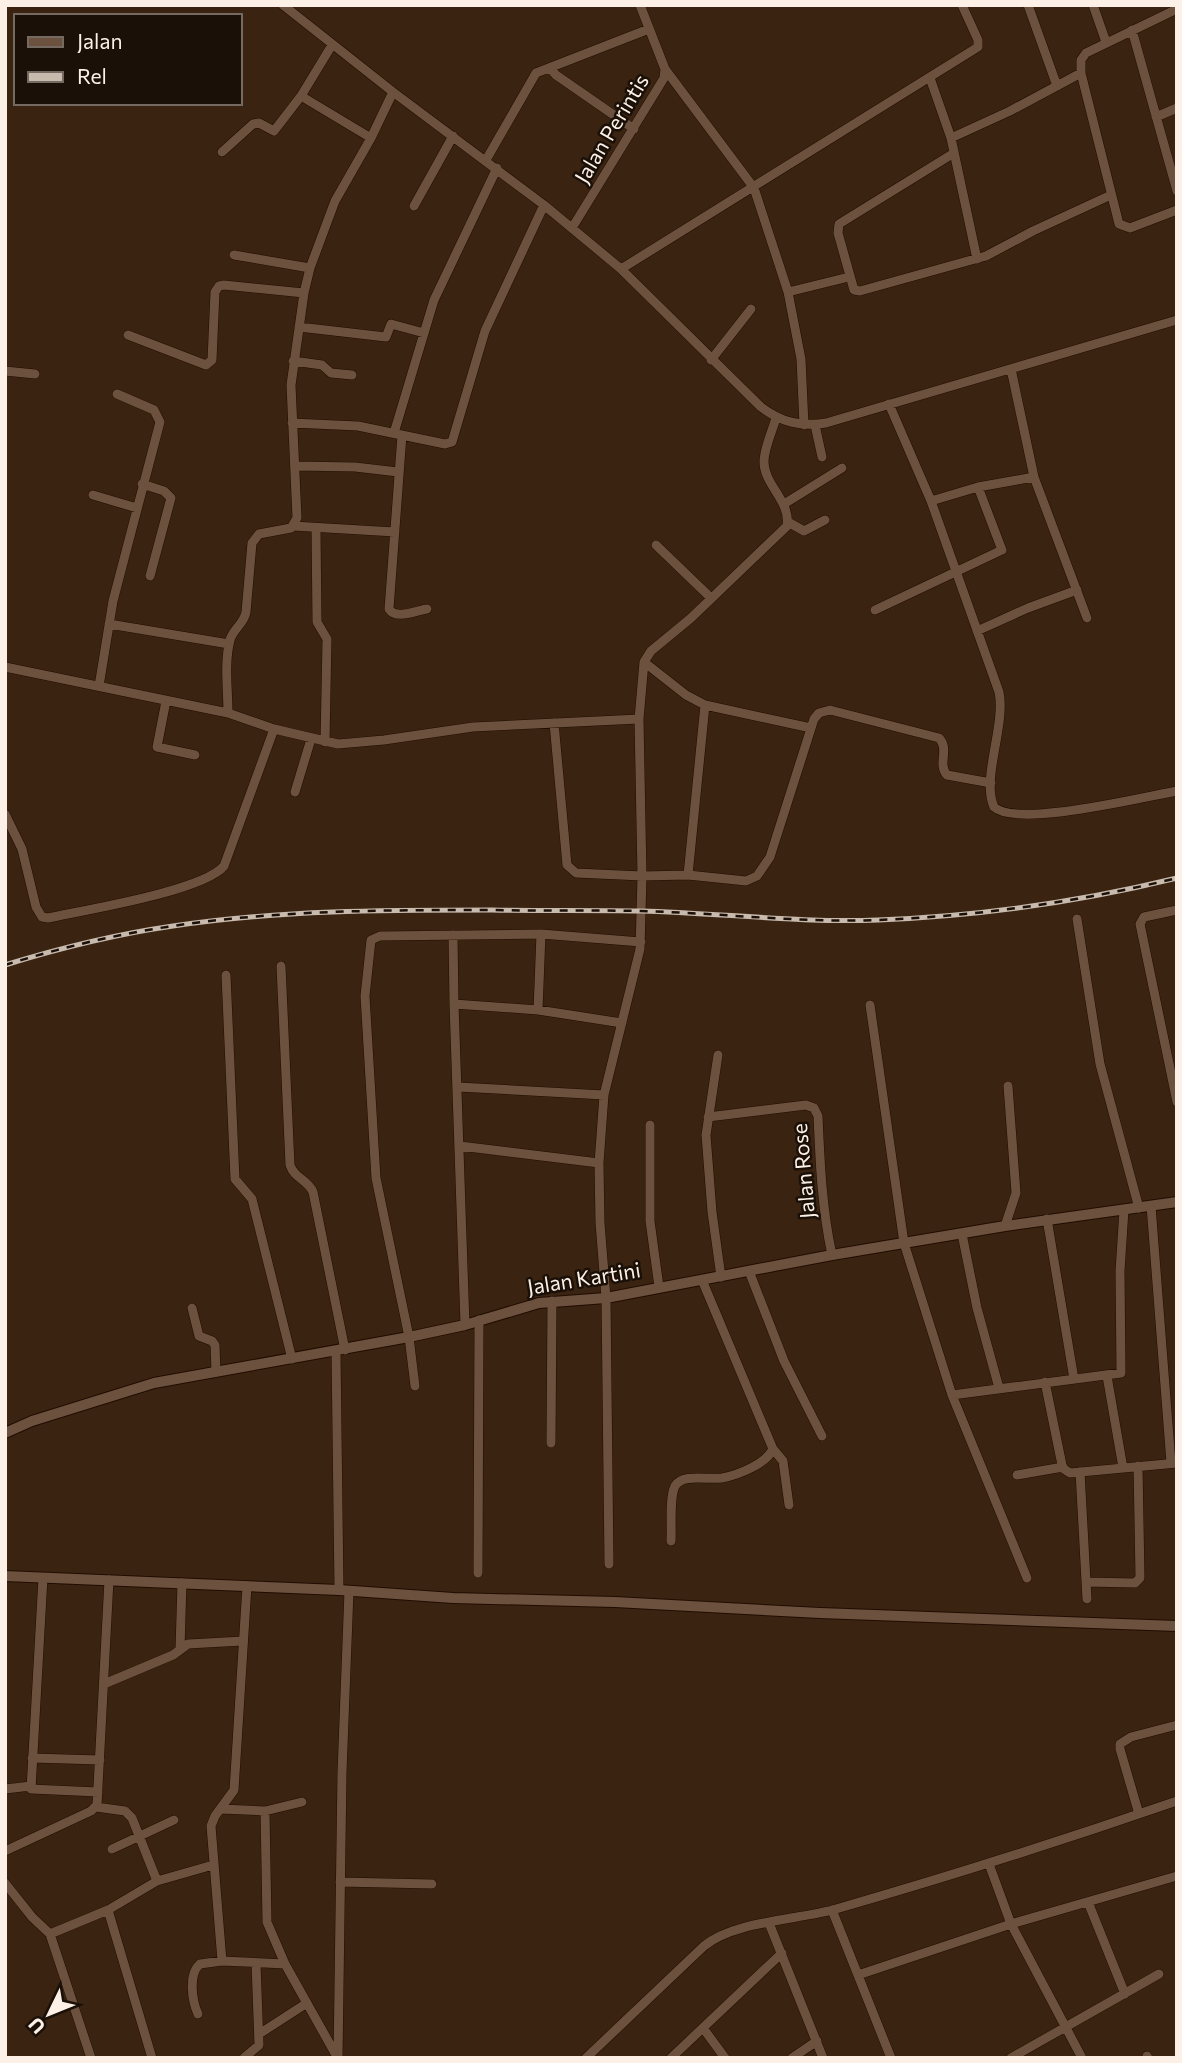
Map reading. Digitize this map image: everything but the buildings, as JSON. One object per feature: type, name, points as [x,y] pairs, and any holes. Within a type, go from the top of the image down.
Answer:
[{"type":"street","points":[[283,5],[393,92],[544,205],[621,269],[711,360],[776,418],[815,425],[1177,320]]},
{"type":"street","name":"Jalan Perintis","points":[[572,228],[662,82],[665,69],[640,5]]},
{"type":"street","points":[[621,269],[978,47],[978,40],[962,5]]},
{"type":"street","points":[[1028,5],[1058,86]]},
{"type":"street","points":[[1093,5],[1106,42]]},
{"type":"street","points":[[1177,9],[1106,42],[1086,53],[1081,60],[1081,73],[1117,221],[1126,228],[1177,209]]},
{"type":"street","points":[[486,160],[535,75],[541,70],[649,29]]},
{"type":"street","points":[[1132,30],[1177,191]]},
{"type":"street","points":[[222,152],[253,124],[259,123],[274,131],[301,96],[332,45]]},
{"type":"street","points":[[550,68],[556,75],[634,129]]},
{"type":"street","points":[[665,69],[754,188],[788,292],[801,359],[804,425]]},
{"type":"street","points":[[951,138],[1010,111],[1081,73]]},
{"type":"street","points":[[930,78],[951,138],[977,259]]},
{"type":"street","points":[[293,526],[297,518],[291,386],[304,293],[310,268],[335,201],[371,138],[393,92]]},
{"type":"street","points":[[301,96],[371,138]]},
{"type":"street","points":[[1156,117],[1177,108]]},
{"type":"street","points":[[414,206],[453,136]]},
{"type":"street","points":[[954,153],[840,222],[838,230],[853,289],[860,291],[977,259],[1111,195]]},
{"type":"street","points":[[427,609],[396,615],[390,611],[398,434],[424,333],[439,290],[497,169]]},
{"type":"street","points":[[292,424],[349,425],[445,444],[452,442],[485,331],[544,205]]},
{"type":"street","points":[[234,255],[310,268]]},
{"type":"street","points":[[788,292],[849,277]]},
{"type":"street","points":[[128,335],[206,365],[212,360],[215,292],[219,286],[304,293]]},
{"type":"street","points":[[711,360],[751,309]]},
{"type":"street","points":[[299,327],[386,337],[391,324],[424,333]]},
{"type":"street","points":[[293,361],[319,365],[331,373],[352,375]]},
{"type":"street","points":[[1011,369],[1034,477],[1087,618]]},
{"type":"street","points":[[5,371],[35,374]]},
{"type":"street","points":[[99,686],[109,624],[160,418],[154,410],[117,394]]},
{"type":"street","points":[[889,404],[931,501],[1000,699],[992,804],[1004,814],[1058,813],[1177,791]]},
{"type":"street","points":[[609,1564],[606,1298],[599,1164],[604,1096],[639,959],[642,876],[639,719],[644,662],[651,652],[783,532],[788,522],[784,504],[764,466],[765,452],[776,418]]},
{"type":"street","points":[[815,425],[822,457]]},
{"type":"street","points":[[296,466],[355,467],[398,472]]},
{"type":"street","points":[[784,504],[842,468]]},
{"type":"street","points":[[931,501],[978,487],[1034,477]]},
{"type":"street","points":[[142,484],[164,491],[171,498],[150,576]]},
{"type":"street","points":[[875,610],[1002,550],[978,487]]},
{"type":"street","points":[[93,495],[137,508]]},
{"type":"street","points":[[788,522],[804,531],[825,520]]},
{"type":"street","points":[[228,713],[229,644],[246,612],[253,539],[264,531],[293,526],[395,532]]},
{"type":"street","points":[[316,528],[317,622],[327,639],[325,742]]},
{"type":"street","points":[[656,545],[711,598]]},
{"type":"street","points":[[977,631],[1077,590]]},
{"type":"street","points":[[109,624],[229,644]]},
{"type":"street","points":[[644,662],[685,695],[705,705],[811,728]]},
{"type":"street","points":[[5,667],[228,713],[274,729],[325,742],[384,740],[473,727],[639,719]]},
{"type":"street","points":[[166,701],[157,747],[195,755]]},
{"type":"street","points":[[688,875],[705,705]]},
{"type":"street","points":[[554,723],[568,865],[576,873],[688,875],[746,881],[757,876],[770,857],[816,715],[830,710],[939,738],[944,746],[942,767],[945,774],[992,783]]},
{"type":"street","points":[[5,814],[22,849],[36,907],[42,917],[48,918],[156,895],[208,878],[224,866],[274,729]]},
{"type":"street","points":[[295,792],[311,739]]},
{"type":"street","points":[[1177,910],[1144,917],[1140,924],[1177,1102]]},
{"type":"street","points":[[1077,919],[1100,1064],[1139,1208]]},
{"type":"street","points":[[415,1386],[409,1337],[376,1178],[365,996],[369,943],[380,936],[541,934],[640,942]]},
{"type":"street","points":[[538,1010],[541,934]]},
{"type":"street","points":[[453,935],[465,1325]]},
{"type":"street","points":[[281,966],[290,1165],[293,1172],[307,1183],[313,1192],[340,1350],[344,1590],[338,2058]]},
{"type":"street","points":[[226,975],[236,1179],[252,1199],[292,1359]]},
{"type":"street","points":[[454,1004],[538,1010],[622,1023]]},
{"type":"street","points":[[870,1005],[904,1243],[952,1395],[1027,1578]]},
{"type":"street","points":[[719,1055],[706,1135],[712,1212],[721,1277]]},
{"type":"street","points":[[1005,1226],[1016,1193],[1009,1086]]},
{"type":"street","points":[[458,1087],[604,1096]]},
{"type":"street","name":"Jalan Rose","points":[[708,1117],[806,1105],[814,1108],[818,1116],[821,1185],[832,1255]]},
{"type":"street","points":[[650,1125],[650,1221],[659,1287]]},
{"type":"street","points":[[460,1146],[599,1164]]},
{"type":"street","name":"Jalan Kartini","points":[[5,1433],[32,1421],[154,1383],[409,1337],[552,1301],[606,1298],[832,1255],[1047,1219],[1177,1202]]},
{"type":"street","points":[[1045,1382],[1063,1467],[1070,1473],[1174,1463],[1152,1206]]},
{"type":"street","points":[[952,1395],[1118,1375],[1122,1370],[1119,1271],[1124,1210]]},
{"type":"street","points":[[1047,1219],[1074,1379]]},
{"type":"street","points":[[962,1234],[977,1308],[999,1388]]},
{"type":"street","points":[[749,1271],[784,1361],[822,1436]]},
{"type":"street","points":[[702,1280],[773,1449],[783,1461],[789,1505]]},
{"type":"street","points":[[551,1443],[552,1301]]},
{"type":"street","points":[[192,1308],[199,1336],[215,1345],[216,1372]]},
{"type":"street","points":[[478,1573],[480,1320]]},
{"type":"street","points":[[1107,1376],[1123,1468]]},
{"type":"street","points":[[671,1541],[675,1485],[680,1481],[723,1478],[765,1460],[773,1449]]},
{"type":"street","points":[[1086,1582],[1135,1583],[1140,1578],[1138,1466]]},
{"type":"street","points":[[1017,1475],[1063,1467]]},
{"type":"street","points":[[1080,1472],[1087,1599]]},
{"type":"street","points":[[5,1576],[344,1590],[453,1598],[602,1601],[825,1613],[1177,1626]]},
{"type":"street","points":[[31,1787],[43,1578]]},
{"type":"street","points":[[96,1807],[109,1580]]},
{"type":"street","points":[[180,1649],[181,1583]]},
{"type":"street","points":[[222,1961],[211,1826],[234,1790],[247,1586]]},
{"type":"street","points":[[104,1684],[173,1655],[193,1643],[243,1641]]},
{"type":"street","points":[[1139,1814],[1120,1744],[1131,1737],[1177,1725]]},
{"type":"street","points":[[32,1758],[100,1760]]},
{"type":"street","points":[[5,1789],[31,1787],[98,1792]]},
{"type":"street","points":[[586,2058],[713,1938],[832,1910],[989,1864],[1177,1801]]},
{"type":"street","points":[[221,1808],[265,1811],[302,1802]]},
{"type":"street","points":[[5,1851],[96,1807],[125,1811],[132,1818],[157,1881]]},
{"type":"street","points":[[265,1811],[267,1922],[285,1964],[338,2058]]},
{"type":"street","points":[[112,1849],[174,1820]]},
{"type":"street","points":[[989,1864],[1011,1924],[1082,2058]]},
{"type":"street","points":[[50,1934],[108,1910],[157,1881],[213,1865]]},
{"type":"street","points":[[858,1975],[1011,1924],[1177,1876]]},
{"type":"street","points":[[340,1882],[432,1884]]},
{"type":"street","points":[[5,1884],[26,1911],[50,1934],[91,2058]]},
{"type":"street","points":[[1088,1902],[1125,1994]]},
{"type":"street","points":[[108,1910],[152,2058]]},
{"type":"street","points":[[832,1910],[891,2058]]},
{"type":"street","points":[[769,1923],[823,2058]]},
{"type":"street","points":[[671,2058],[782,1953]]},
{"type":"street","points":[[198,2014],[193,2004],[195,1969],[205,1962],[285,1964]]},
{"type":"street","points":[[244,2058],[258,2047],[256,1963]]},
{"type":"street","points":[[1011,2058],[1159,1974]]},
{"type":"street","points":[[258,2034],[307,2003]]},
{"type":"street","points":[[703,2028],[725,2058]]},
{"type":"street","points":[[792,2058],[817,2041]]},
{"type":"railway","points":[[5,965],[131,933],[213,921],[292,914],[452,910],[604,911],[878,920],[1028,906],[1177,878]]}]
